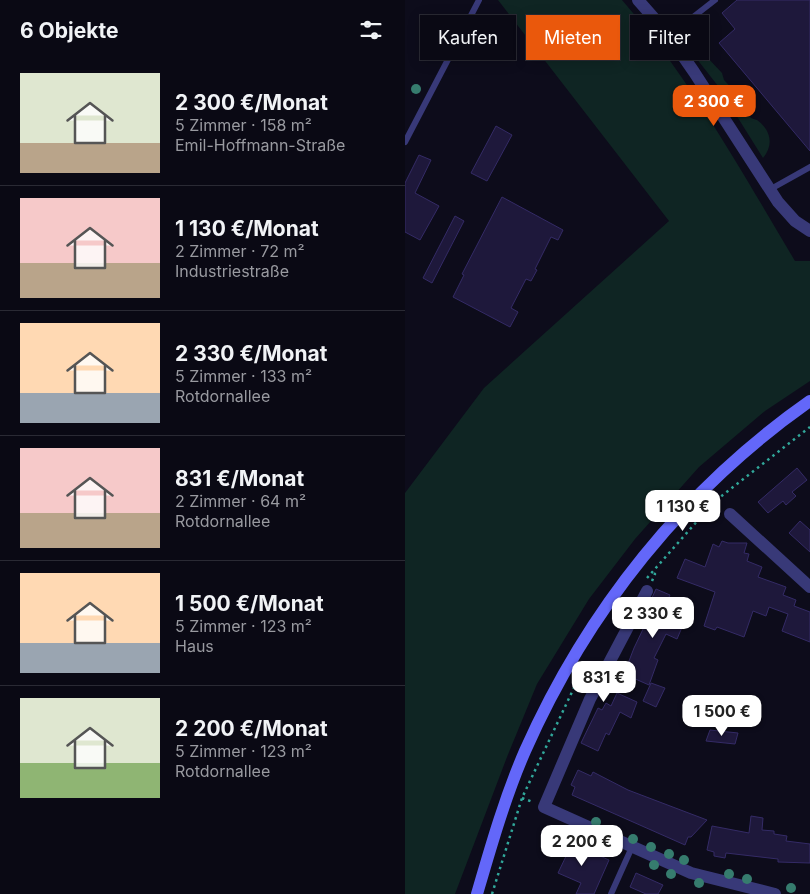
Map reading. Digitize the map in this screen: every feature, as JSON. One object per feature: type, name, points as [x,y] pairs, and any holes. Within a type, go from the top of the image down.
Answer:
[{"type":"main road","points":[[477,894],[492,840],[525,752],[565,671],[586,636],[651,546],[705,488],[782,421],[810,401]]},
{"type":"street","points":[[643,1],[654,15]]},
{"type":"street","points":[[685,60],[723,115],[769,190],[795,221],[810,231]]},
{"type":"street","points":[[730,514],[810,586]]},
{"type":"street","points":[[647,590],[590,699],[544,806],[699,876],[775,894]]},
{"type":"lane","points":[[405,142],[479,0]]},
{"type":"lane","points":[[696,15],[715,0]]},
{"type":"lane","points":[[769,190],[810,167]]},
{"type":"lane","points":[[611,894],[632,847]]},
{"type":"green space","points":[[498,0],[622,0],[634,15],[630,15],[630,60],[669,60],[714,126],[795,261],[810,261],[810,381],[765,411],[699,467],[635,539],[589,599],[537,684],[455,894],[405,894],[405,493],[484,388],[669,221],[544,60],[620,60],[620,15],[526,15],[526,36],[516,23],[516,15],[510,15]]},
{"type":"green space","points":[[709,59],[722,73],[724,80],[740,97],[737,101],[746,114],[757,120],[765,128],[770,143],[763,158],[718,86],[698,60]]},
{"type":"building","points":[[737,0],[810,0],[810,151],[719,43],[735,29],[722,13]]},
{"type":"building","points":[[496,126],[512,135],[487,181],[471,173]]},
{"type":"building","points":[[419,155],[431,160],[415,193],[439,206],[420,240],[405,232],[405,183]]},
{"type":"building","points":[[502,197],[563,230],[558,240],[551,237],[531,281],[526,279],[511,308],[518,312],[510,327],[453,297],[464,275],[462,274]]},
{"type":"building","points":[[455,216],[464,221],[432,283],[423,278]]},
{"type":"building","points":[[797,468],[807,480],[792,492],[796,496],[786,505],[783,501],[768,513],[758,502]]},
{"type":"building","points":[[800,521],[810,530],[810,552],[789,533]]},
{"type":"building","points":[[722,541],[728,543],[747,543],[744,553],[749,554],[747,561],[762,567],[758,577],[786,587],[783,595],[796,600],[794,606],[810,612],[810,642],[782,631],[788,614],[769,607],[766,616],[753,611],[744,637],[717,627],[715,630],[704,626],[715,592],[677,578],[685,559],[705,567],[713,544],[719,547]]},
{"type":"building","points":[[656,589],[670,595],[664,608],[686,618],[677,639],[666,634],[654,658],[658,660],[649,685],[624,674],[656,602],[651,600]]},
{"type":"building","points":[[651,683],[665,688],[656,707],[643,701]]},
{"type":"building","points":[[617,693],[637,702],[631,718],[620,712],[609,735],[606,733],[598,751],[581,743],[598,708],[602,710],[606,703],[611,706]]},
{"type":"building","points":[[710,730],[738,733],[735,744],[706,741]]},
{"type":"building","points":[[578,770],[591,776],[593,772],[628,790],[707,820],[691,837],[688,837],[685,845],[572,795],[575,787],[571,785]]},
{"type":"building","points":[[751,816],[763,818],[762,830],[774,831],[774,834],[787,836],[786,841],[810,844],[810,863],[778,862],[778,859],[726,853],[725,858],[714,856],[714,852],[707,850],[712,826],[749,833]]},
{"type":"building","points":[[564,835],[575,840],[573,844],[609,860],[594,894],[576,894],[581,883],[558,873],[569,850],[559,845]]},
{"type":"building","points":[[636,873],[663,885],[658,894],[646,894],[630,887]]}]
